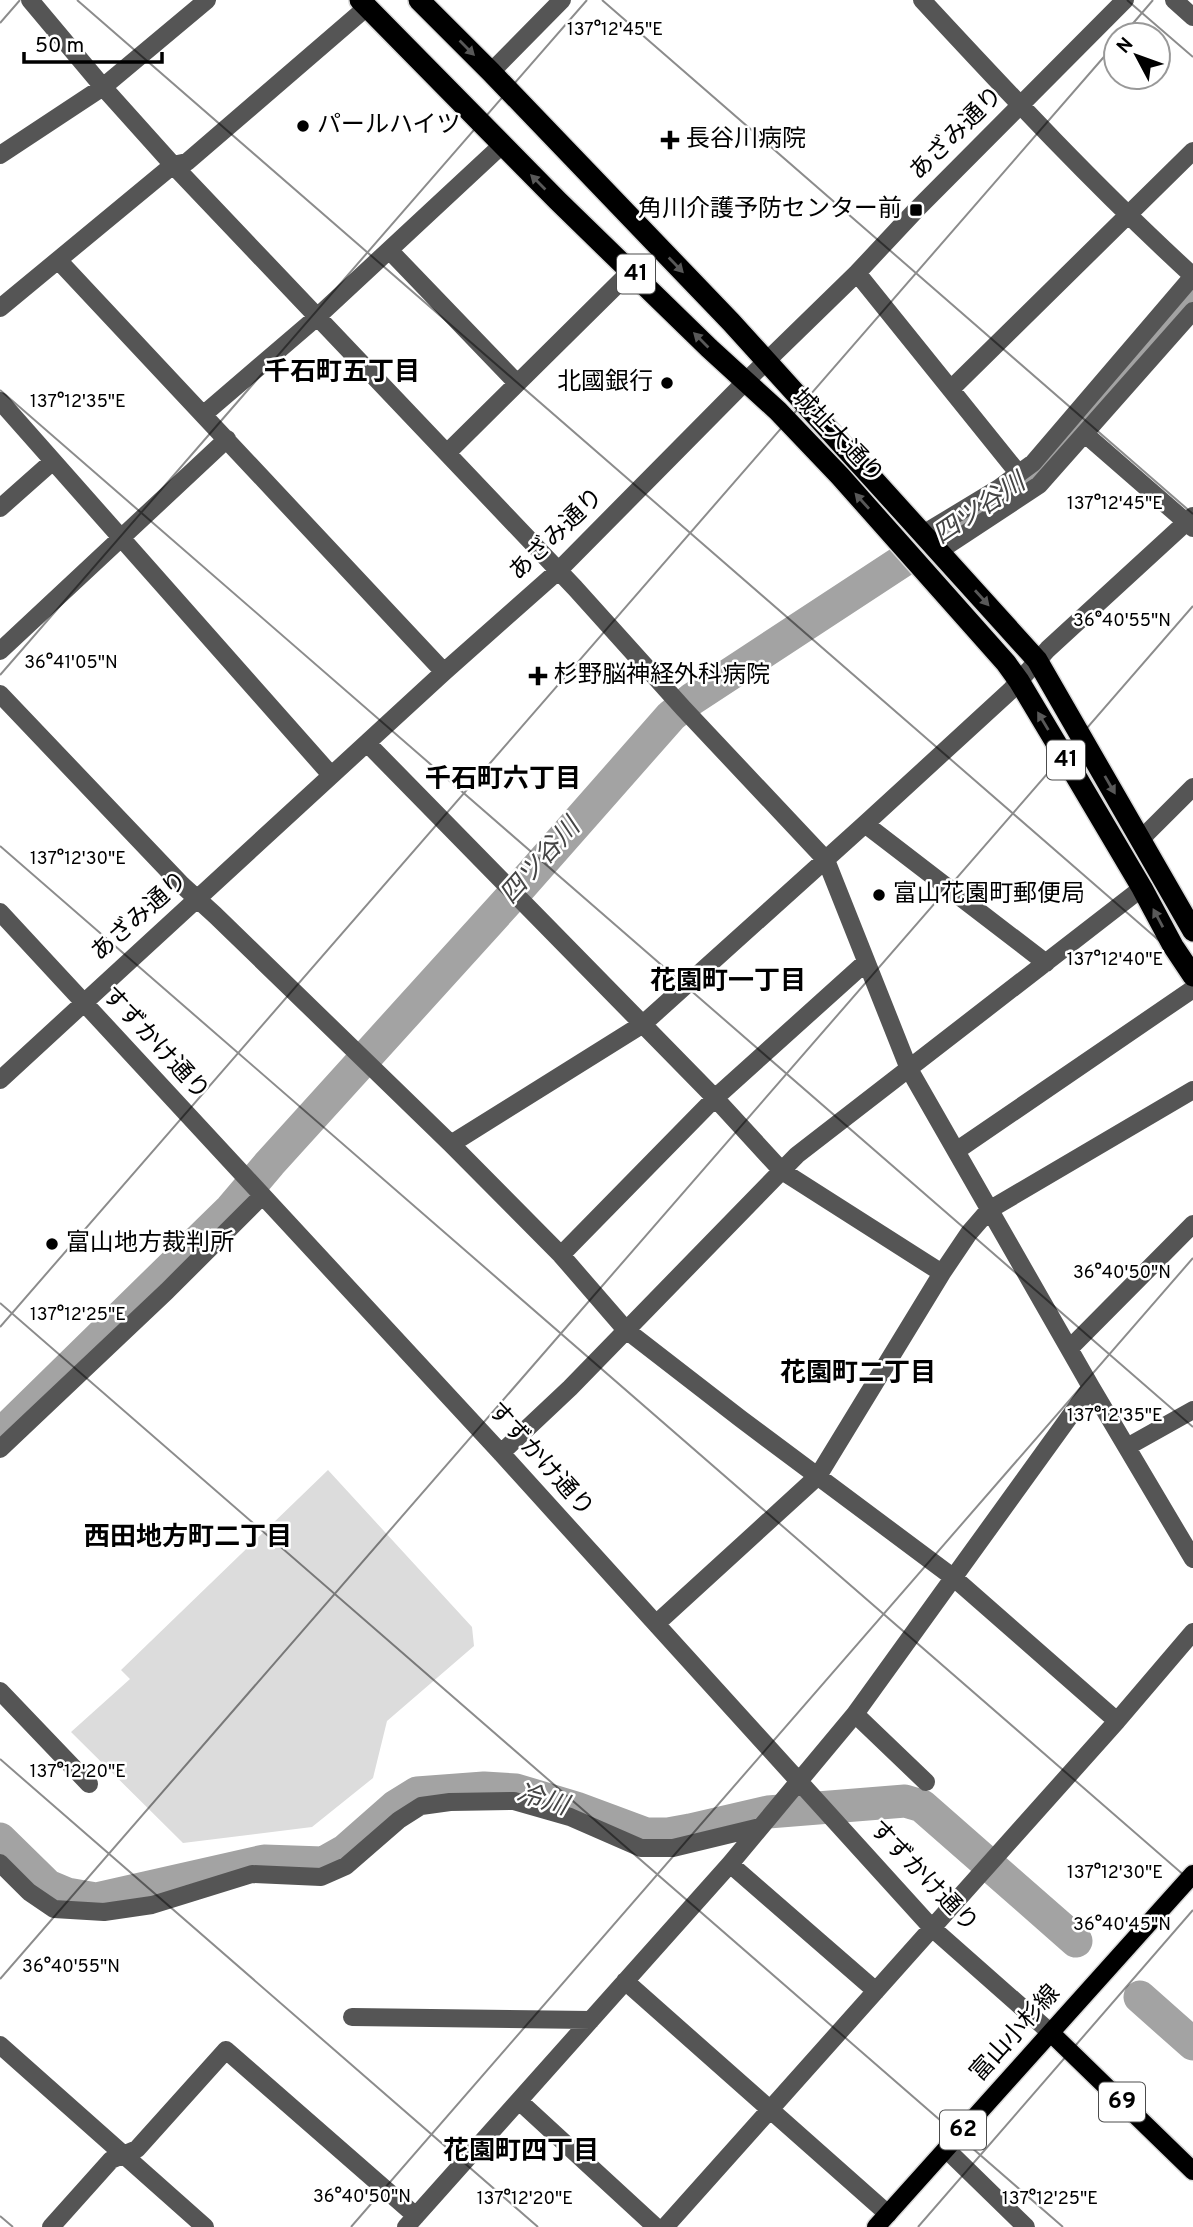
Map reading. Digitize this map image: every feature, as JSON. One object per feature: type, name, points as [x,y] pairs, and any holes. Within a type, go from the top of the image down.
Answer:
[{"type":"highway","name":"城址大通り","points":[[419,0],[732,322],[1037,660],[1193,931]]},
{"type":"highway","name":"城址大通り","points":[[363,4],[502,145],[778,411],[911,556],[1019,681],[1193,976]]},
{"type":"main road","name":"富山小杉線","points":[[882,2220],[1193,1874]]},
{"type":"main road","name":"69","points":[[1051,2032],[1193,2170]]},
{"type":"street","points":[[30,0],[173,165],[558,571],[826,860],[909,1069],[1193,1559]]},
{"type":"street","points":[[0,155],[103,87],[208,0]]},
{"type":"street","points":[[491,72],[562,0]]},
{"type":"street","points":[[922,0],[1127,216],[1193,276],[1033,463],[931,543]]},
{"type":"street","points":[[1174,0],[1193,17]]},
{"type":"street","points":[[0,308],[173,165],[187,162],[363,4]]},
{"type":"street","name":"あざみ通り","points":[[0,1080],[196,898],[558,571],[857,273],[1020,106],[1114,4]]},
{"type":"street","points":[[204,414],[316,318],[502,145]]},
{"type":"street","points":[[951,389],[1193,151]]},
{"type":"street","points":[[390,251],[516,382]]},
{"type":"street","points":[[58,260],[444,672]]},
{"type":"street","points":[[447,453],[632,270]]},
{"type":"street","points":[[857,273],[1019,474]]},
{"type":"street","points":[[931,543],[1039,485],[1193,311]]},
{"type":"street","points":[[0,401],[331,775]]},
{"type":"street","points":[[451,1144],[643,1024],[865,824],[1019,681],[1037,660],[1191,523],[1085,434]]},
{"type":"street","points":[[0,651],[227,439]]},
{"type":"street","points":[[0,508],[53,461]]},
{"type":"street","points":[[0,694],[196,898],[451,1144],[561,1255],[626,1331],[954,1577],[1117,1721]]},
{"type":"street","points":[[367,743],[715,1098],[782,1171],[942,1273]]},
{"type":"street","points":[[1141,839],[1193,788]]},
{"type":"street","points":[[865,824],[1046,963]]},
{"type":"street","points":[[501,1453],[626,1331],[797,1155],[1142,888]]},
{"type":"street","name":"すずかけ通り","points":[[0,912],[657,1623],[932,1928],[1051,2032]]},
{"type":"street","points":[[561,1255],[715,1098],[866,962]]},
{"type":"street","points":[[956,1151],[1193,989]]},
{"type":"street","points":[[657,1623],[818,1476],[942,1273],[969,1233],[989,1210],[1193,1090]]},
{"type":"street","points":[[2,1441],[167,1291],[262,1196]]},
{"type":"street","points":[[1070,1348],[1193,1224]]},
{"type":"street","points":[[51,2227],[110,2160],[137,2149],[226,2049],[411,2221],[730,1864],[855,1714],[1091,1387]]},
{"type":"street","points":[[1127,1447],[1193,1410]]},
{"type":"street","points":[[665,2227],[1117,1721],[1193,1632]]},
{"type":"street","points":[[0,1691],[89,1784]]},
{"type":"street","points":[[855,1714],[926,1782]]},
{"type":"street","points":[[0,1863],[29,1892],[54,1909],[104,1912],[152,1905],[252,1874],[321,1877],[346,1866],[399,1820],[421,1806],[450,1802],[514,1801],[570,1817],[641,1848],[673,1848],[760,1827]]},
{"type":"street","points":[[730,1864],[876,1991]]},
{"type":"street","points":[[625,1981],[770,2110],[882,2220]]},
{"type":"street","points":[[352,2017],[591,2020]]},
{"type":"street","points":[[0,2045],[205,2227]]},
{"type":"street","points":[[519,2101],[656,2227]]},
{"type":"street","points":[[946,2149],[1026,2227]]},
{"type":"shaded area","points":[[328,1470],[472,1627],[474,1646],[387,1721],[373,1778],[312,1827],[183,1843],[71,1732],[130,1679],[121,1670]]},
{"type":"waterway","name":"四ツ谷川","points":[[0,1435],[231,1209],[671,716],[692,699],[1035,474],[1193,293]]},
{"type":"waterway","name":"冷川","points":[[0,1839],[48,1886],[67,1894],[96,1899],[264,1861],[323,1863],[346,1850],[396,1806],[417,1793],[484,1788],[516,1790],[576,1808],[646,1834],[668,1834],[768,1812],[905,1801],[922,1806],[1076,1941]]},
{"type":"waterway","name":"冷川","points":[[1140,1997],[1193,2044]]},
{"type":"place","name":"パールハイツ","points":[[303,126]]},
{"type":"place","name":"長谷川病院","points":[[670,140]]},
{"type":"place","name":"角川介護予防センター前","points":[[916,210]]},
{"type":"place","name":"北國銀行","points":[[667,383]]},
{"type":"place","name":"杉野脳神経外科病院","points":[[538,676]]},
{"type":"place","name":"富山花園町郵便局","points":[[879,895]]},
{"type":"place","name":"富山地方裁判所","points":[[52,1244]]},
{"type":"district","name":"千石町五丁目","points":[[342,373]]},
{"type":"district","name":"千石町六丁目","points":[[503,780]]},
{"type":"district","name":"花園町一丁目","points":[[728,982]]},
{"type":"district","name":"花園町二丁目","points":[[858,1374]]},
{"type":"district","name":"西田地方町二丁目","points":[[188,1538]]},
{"type":"district","name":"花園町四丁目","points":[[521,2152]]}]
